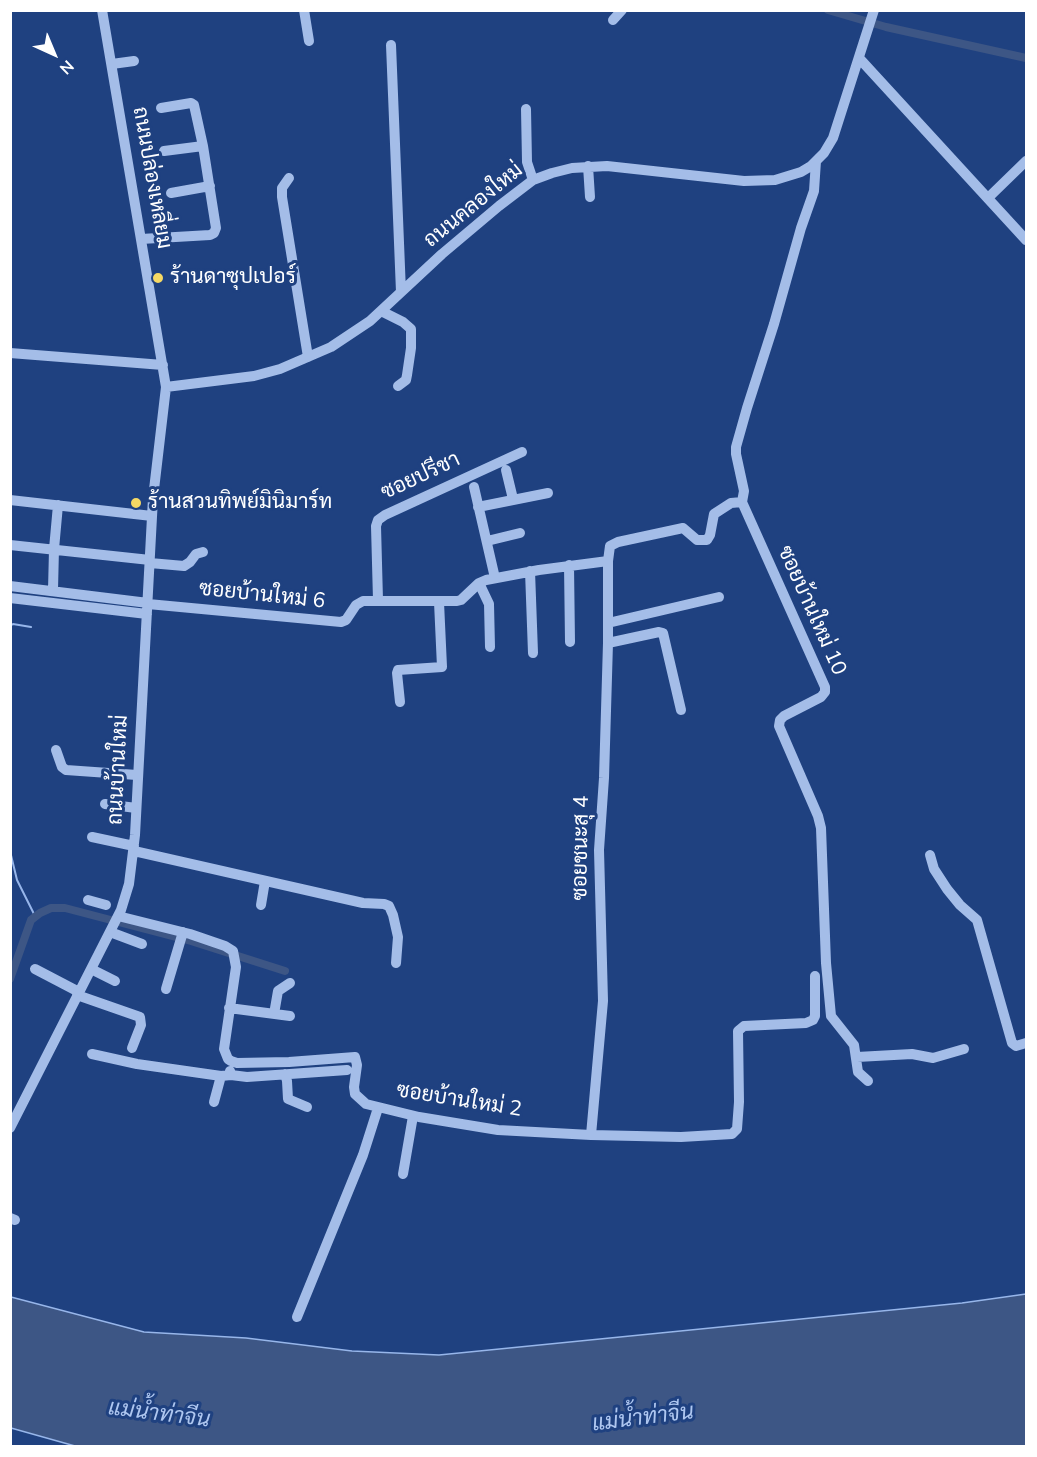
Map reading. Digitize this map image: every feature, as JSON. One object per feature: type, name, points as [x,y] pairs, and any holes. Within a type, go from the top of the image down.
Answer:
[{"type":"street","name":"ถนนปล่องเหลี่ยม","points":[[102,10],[166,387]]},
{"type":"street","points":[[304,10],[309,40]]},
{"type":"street","points":[[613,20],[622,10]]},
{"type":"street","name":"ถนนคลองใหม่","points":[[166,387],[254,376],[280,369],[353,334],[499,206],[533,180],[572,168],[588,166],[753,181],[790,177],[811,166],[833,138],[872,18]]},
{"type":"street","points":[[391,45],[401,292]]},
{"type":"street","points":[[859,58],[1026,240]]},
{"type":"street","points":[[112,64],[134,61]]},
{"type":"street","points":[[141,239],[214,233],[216,228],[194,105],[191,103],[161,108]]},
{"type":"street","points":[[526,109],[527,162],[533,180]]},
{"type":"street","points":[[164,151],[203,146]]},
{"type":"street","name":"ซอยบ้านใหม่ 10","points":[[816,161],[814,191],[736,447],[744,491],[742,502],[825,687],[825,692],[821,697],[784,716],[779,726],[821,828],[826,963],[831,1016],[836,1025],[851,1040],[857,1057],[858,1072],[868,1081]]},
{"type":"street","points":[[988,198],[1026,161]]},
{"type":"street","points":[[588,166],[590,197]]},
{"type":"street","points":[[289,178],[282,188],[282,196],[308,357]]},
{"type":"street","points":[[171,193],[210,186]]},
{"type":"street","points":[[381,311],[403,322],[411,329],[411,348],[406,380],[398,386]]},
{"type":"street","points":[[10,353],[163,364]]},
{"type":"street","name":"ถนนบ้านใหม่","points":[[10,1128],[110,932],[114,909],[129,884],[134,848],[152,516],[166,387]]},
{"type":"street","name":"ซอยปรีชา","points":[[378,600],[376,526],[378,520],[522,452]]},
{"type":"street","points":[[506,470],[513,499]]},
{"type":"street","points":[[474,487],[495,578]]},
{"type":"street","points":[[478,507],[548,493]]},
{"type":"street","points":[[10,500],[152,516]]},
{"type":"street","points":[[608,561],[612,544],[667,531],[686,529],[697,540],[707,540],[714,514],[731,503],[742,502]]},
{"type":"street","points":[[53,590],[58,505]]},
{"type":"street","points":[[487,541],[520,532]]},
{"type":"street","points":[[10,546],[54,549],[183,566],[190,562],[196,554],[203,552]]},
{"type":"street","name":"ซอยบ้านใหม่ 6","points":[[148,607],[336,623],[346,620],[360,602],[461,600],[479,583],[495,578],[608,561]]},
{"type":"street","name":"ซอยชนะสุ 4","points":[[591,1136],[603,1001],[598,850],[604,778],[608,561]]},
{"type":"street","points":[[569,566],[570,642]]},
{"type":"street","points":[[530,571],[533,654]]},
{"type":"street","points":[[479,583],[489,604],[490,647]]},
{"type":"street","points":[[10,586],[53,590],[148,607]]},
{"type":"street","points":[[608,623],[719,597]]},
{"type":"street","points":[[10,598],[148,607]]},
{"type":"street","points":[[400,702],[398,670],[442,667],[439,602]]},
{"type":"street","points":[[608,643],[663,633],[681,710]]},
{"type":"street","points":[[56,750],[62,767],[66,770],[137,775]]},
{"type":"street","points":[[105,804],[136,808]]},
{"type":"street","points":[[92,837],[265,881],[363,903],[389,906],[398,937],[396,963]]},
{"type":"street","points":[[930,855],[934,868],[947,889],[977,920],[1011,1038],[1016,1046],[1026,1043]]},
{"type":"street","points":[[261,905],[265,881]]},
{"type":"street","points":[[88,900],[225,946],[233,951],[236,967],[224,1048],[228,1059],[226,1076],[214,1102]]},
{"type":"street","points":[[110,932],[142,944]]},
{"type":"street","points":[[166,989],[183,932]]},
{"type":"street","points":[[35,969],[78,994],[140,1017],[141,1024],[132,1048]]},
{"type":"street","points":[[91,969],[115,981]]},
{"type":"street","name":"ซอยบ้านใหม่ 2","points":[[228,1059],[237,1063],[355,1057],[357,1065],[354,1087],[358,1098],[378,1108],[413,1116],[498,1130],[591,1136],[681,1137],[735,1132],[739,1102],[738,1031],[744,1026],[806,1023],[813,1020],[815,1016],[815,976]]},
{"type":"street","points":[[274,1014],[278,991],[290,983]]},
{"type":"street","points":[[230,1008],[290,1016]]},
{"type":"street","points":[[857,1057],[912,1054],[933,1058],[964,1049]]},
{"type":"street","points":[[92,1054],[137,1064],[226,1076],[247,1077],[347,1070]]},
{"type":"street","points":[[285,1074],[288,1099],[307,1107]]},
{"type":"street","points":[[297,1317],[363,1155],[378,1108]]},
{"type":"street","points":[[403,1174],[413,1116]]},
{"type":"water","name":"แม่น้ำท่าจีน","points":[[1026,1294],[1026,1446],[75,1446],[11,1428],[11,1297],[144,1332],[246,1338],[352,1351],[439,1355],[962,1303]]},
{"type":"waterway","points":[[828,10],[886,27],[1026,58]]},
{"type":"waterway","points":[[10,626],[13,624],[31,627]]},
{"type":"waterway","points":[[10,851],[17,880],[35,916]]},
{"type":"waterway","points":[[10,979],[31,920],[51,908],[65,908],[191,941],[285,971]]},
{"type":"place","name":"ร้านดาซุปเปอร์","points":[[158,278]]},
{"type":"place","name":"ร้านสวนทิพย์มินิมาร์ท","points":[[136,503]]}]
